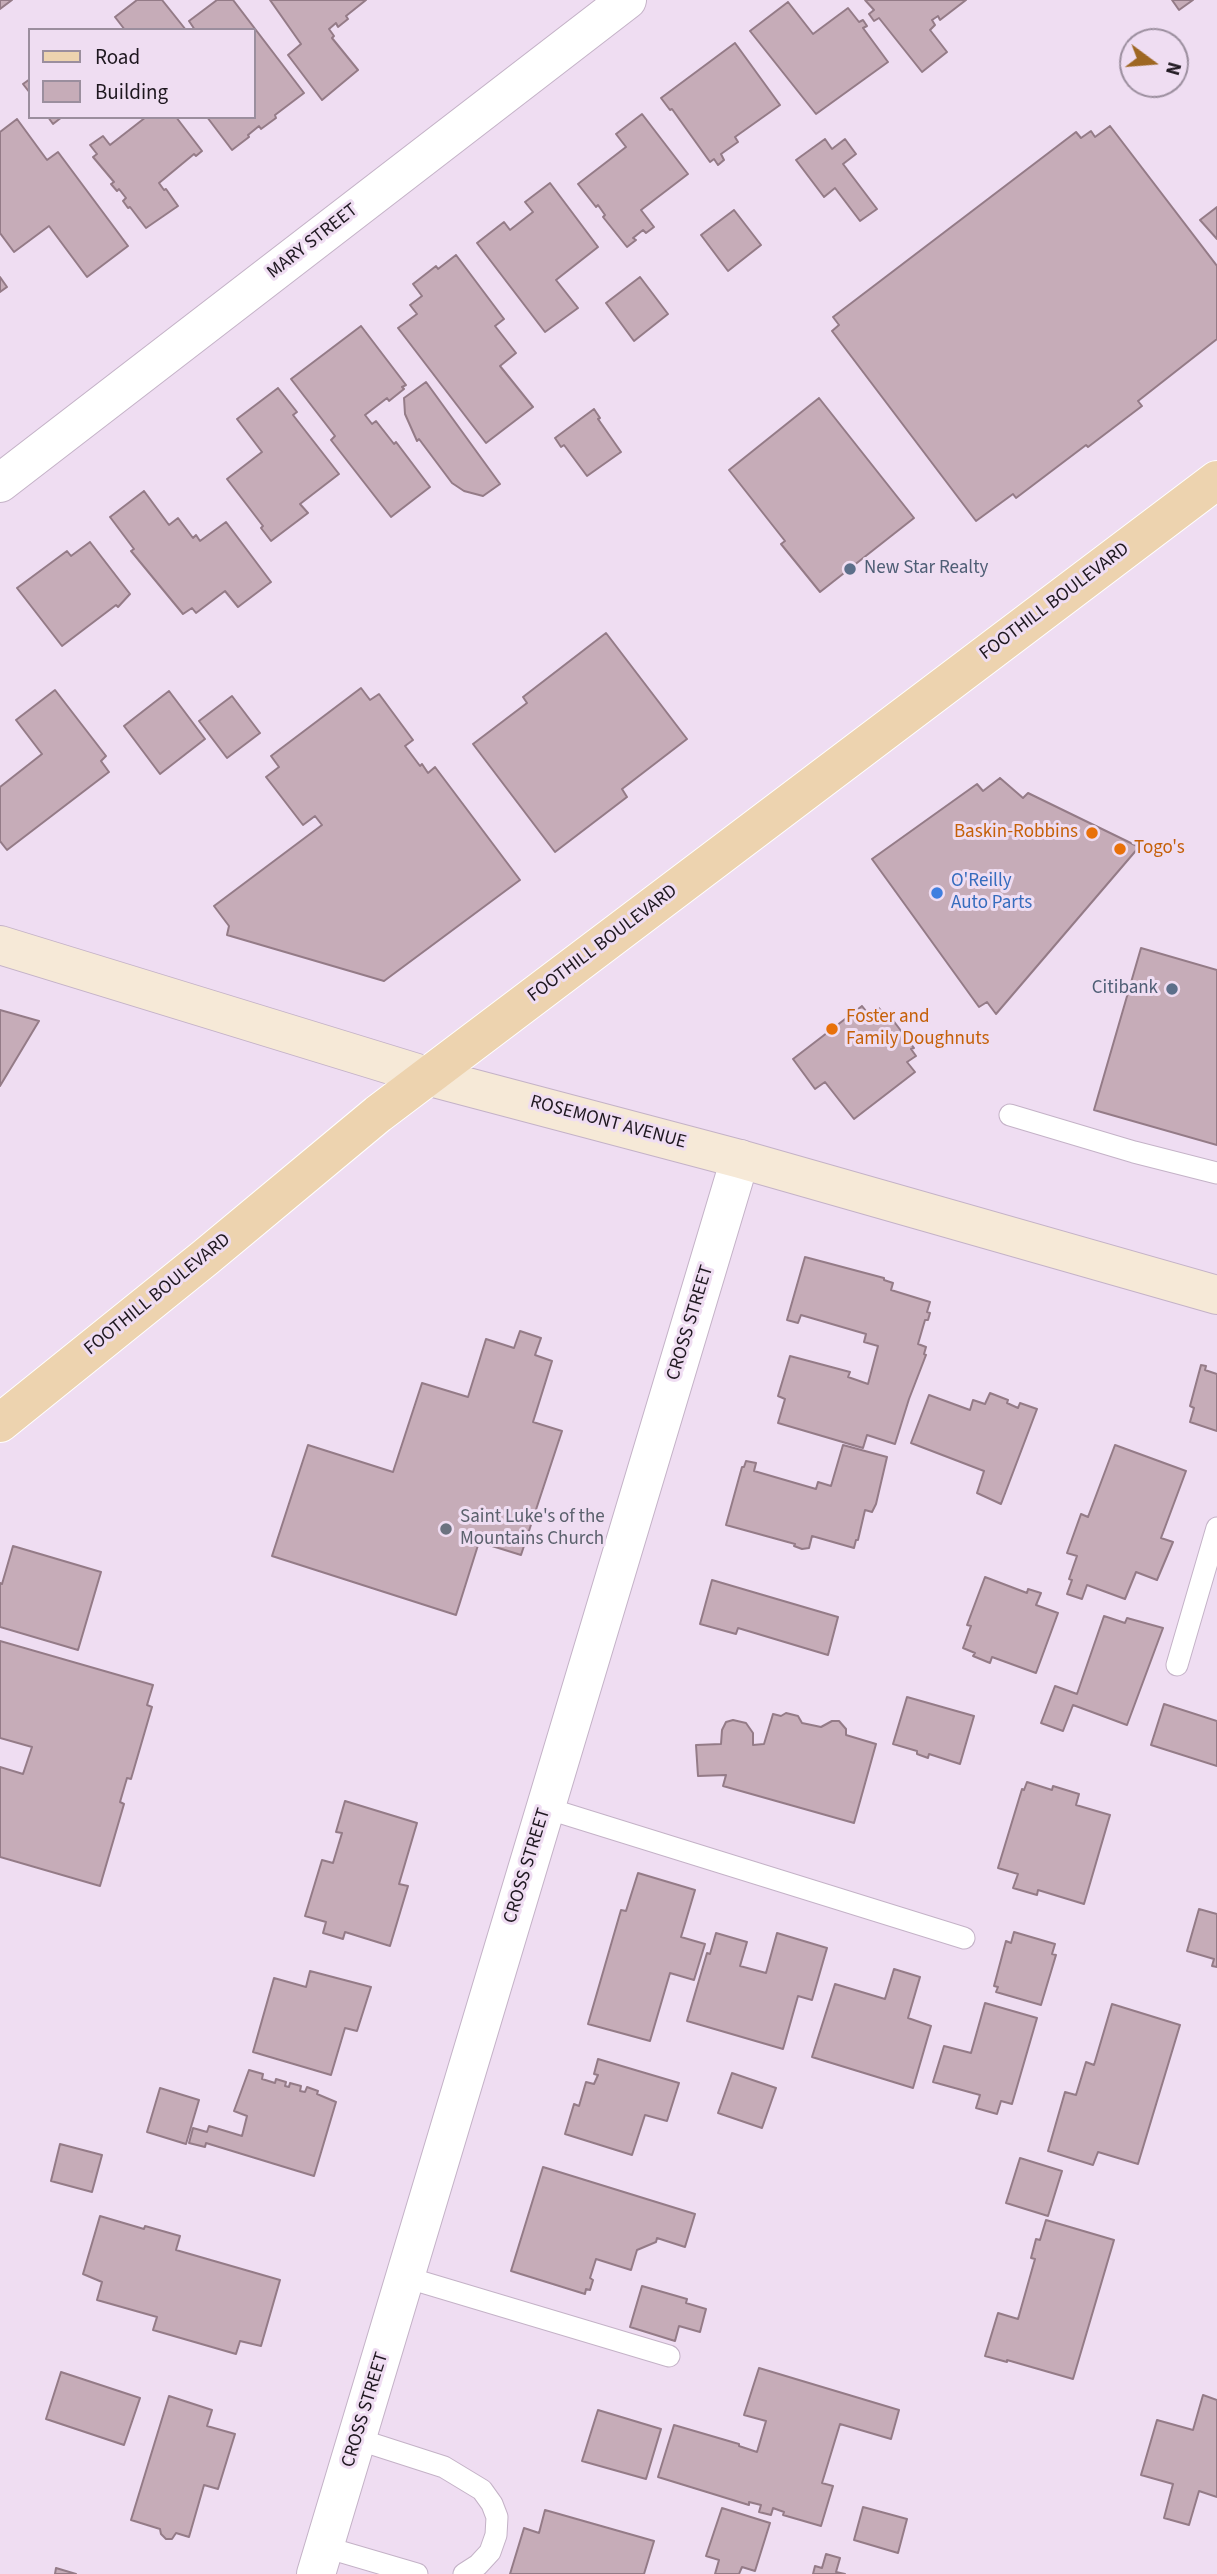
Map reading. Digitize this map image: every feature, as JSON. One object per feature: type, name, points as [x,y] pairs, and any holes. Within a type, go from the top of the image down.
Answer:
[{"type":"main road","name":"FOOTHILL BOULEVARD","points":[[0,1423],[378,1114],[1217,480]]},
{"type":"street","name":"MARY STREET","points":[[0,483],[627,0]]},
{"type":"street","name":"ROSEMONT AVENUE","points":[[0,945],[430,1077],[740,1158],[1217,1295]]},
{"type":"street","name":"CROSS STREET","points":[[321,2560],[740,1158]]},
{"type":"lane","points":[[1010,1115],[1134,1153],[1217,1173]]},
{"type":"lane","points":[[1177,1665],[1217,1528]]},
{"type":"lane","points":[[546,1808],[964,1938]]},
{"type":"lane","points":[[405,2277],[669,2356]]},
{"type":"lane","points":[[357,2439],[444,2467],[482,2490],[497,2517],[496,2535],[490,2552],[478,2565],[464,2574]]},
{"type":"lane","points":[[321,2560],[416,2574]]},
{"type":"building","points":[[0,0],[12,0],[0,9]]},
{"type":"building","points":[[137,0],[162,0],[184,28],[123,28],[115,17]]},
{"type":"building","points":[[217,0],[233,0],[254,28],[194,28],[189,21]]},
{"type":"building","points":[[270,0],[366,0],[346,16],[348,19],[338,27],[336,23],[329,29],[334,36],[332,38],[358,70],[322,100],[288,55],[301,44]]},
{"type":"building","points":[[865,0],[966,0],[940,20],[938,16],[932,20],[935,25],[930,30],[947,52],[922,72],[879,18],[874,21],[869,14],[874,10]]},
{"type":"building","points":[[1172,0],[1193,0],[1179,10]]},
{"type":"building","points":[[788,2],[813,34],[848,8],[859,22],[863,20],[867,26],[863,28],[888,62],[816,114],[750,31]]},
{"type":"building","points":[[256,30],[304,93],[275,115],[276,118],[261,129],[259,126],[232,150],[209,119],[256,119]]},
{"type":"building","points":[[735,43],[780,105],[735,137],[738,142],[721,154],[724,160],[718,165],[714,159],[710,162],[661,98]]},
{"type":"building","points":[[642,114],[688,174],[641,210],[654,227],[646,233],[643,230],[627,247],[603,217],[605,215],[598,205],[596,207],[578,184],[626,147],[616,134]]},
{"type":"building","points":[[17,119],[47,160],[58,152],[128,246],[87,277],[49,226],[14,252],[0,233],[0,132]]},
{"type":"building","points":[[143,119],[178,119],[202,151],[196,156],[194,154],[159,183],[178,206],[146,228],[130,207],[128,208],[123,201],[126,198],[111,184],[114,182],[93,157],[97,154],[90,145],[103,136],[110,145]]},
{"type":"building","points":[[1110,126],[1217,266],[1217,339],[1138,401],[1142,406],[1088,447],[1086,445],[1016,498],[1013,494],[976,521],[832,331],[839,325],[833,317],[1076,132],[1081,138],[1091,131],[1095,137]]},
{"type":"building","points":[[825,139],[832,149],[845,139],[856,154],[843,164],[877,209],[860,221],[835,188],[824,197],[796,160]]},
{"type":"building","points":[[550,183],[598,247],[556,280],[578,308],[545,332],[477,243],[504,222],[510,230],[533,212],[525,202]]},
{"type":"building","points":[[1217,207],[1217,239],[1200,220]]},
{"type":"building","points":[[734,210],[761,245],[728,271],[701,235]]},
{"type":"building","points":[[456,255],[504,319],[495,326],[516,353],[500,366],[533,407],[486,443],[398,328],[417,314],[410,305],[422,296],[413,284]]},
{"type":"building","points":[[0,277],[7,287],[0,292]]},
{"type":"building","points":[[640,277],[668,314],[634,341],[606,303]]},
{"type":"building","points":[[361,326],[406,385],[389,401],[387,398],[365,415],[372,424],[376,421],[394,444],[396,442],[430,487],[391,517],[331,440],[335,436],[291,379]]},
{"type":"building","points":[[426,382],[500,484],[483,496],[464,491],[452,483],[419,439],[417,441],[405,414],[404,398]]},
{"type":"building","points":[[278,388],[297,412],[293,415],[339,474],[300,504],[308,513],[271,541],[261,528],[263,526],[227,479],[262,452],[237,419]]},
{"type":"building","points":[[819,398],[914,518],[820,592],[781,544],[785,541],[729,470]]},
{"type":"building","points":[[594,409],[621,452],[587,476],[564,445],[561,447],[555,438]]},
{"type":"building","points":[[144,491],[169,525],[178,518],[193,538],[196,535],[200,541],[226,522],[271,582],[238,607],[225,591],[196,613],[192,608],[183,614],[131,551],[134,549],[110,517]]},
{"type":"building","points":[[90,542],[130,594],[118,607],[116,605],[62,646],[17,588],[67,551],[71,556]]},
{"type":"building","points":[[606,633],[687,739],[622,789],[627,797],[555,852],[473,744],[527,703],[523,697]]},
{"type":"building","points":[[361,688],[370,700],[379,694],[413,740],[405,746],[420,766],[422,764],[428,773],[435,767],[520,880],[384,981],[227,935],[229,926],[214,906],[322,825],[315,816],[303,825],[266,777],[279,767],[271,756]]},
{"type":"building","points":[[55,690],[106,756],[101,761],[109,772],[7,850],[0,841],[0,787],[42,754],[16,720]]},
{"type":"building","points":[[169,691],[205,739],[160,774],[124,726]]},
{"type":"building","points":[[232,696],[260,733],[227,758],[199,721]]},
{"type":"building","points":[[1000,778],[1023,798],[1028,793],[1139,847],[996,1014],[987,1002],[979,1007],[872,859],[977,784],[983,791]]},
{"type":"building","points":[[1141,948],[1217,970],[1217,1145],[1094,1110]]},
{"type":"building","points":[[862,1006],[870,1016],[879,1008],[886,1017],[889,1015],[914,1048],[911,1049],[916,1056],[907,1062],[915,1072],[854,1119],[825,1082],[815,1089],[793,1059]]},
{"type":"building","points":[[0,1010],[39,1021],[0,1086]]},
{"type":"building","points":[[805,1257],[884,1278],[893,1283],[891,1290],[930,1302],[928,1320],[925,1320],[918,1344],[926,1347],[926,1355],[895,1444],[867,1435],[863,1448],[778,1423],[785,1399],[778,1396],[790,1356],[850,1372],[848,1377],[868,1384],[878,1346],[864,1342],[866,1334],[801,1315],[798,1323],[787,1320]]},
{"type":"building","points":[[520,1331],[541,1338],[535,1355],[552,1361],[533,1422],[562,1431],[521,1555],[479,1542],[456,1615],[272,1556],[308,1445],[393,1472],[422,1383],[468,1397],[486,1339],[514,1348]]},
{"type":"building","points":[[1201,1365],[1206,1366],[1205,1370],[1217,1374],[1217,1431],[1190,1422],[1194,1408],[1190,1406]]},
{"type":"building","points":[[990,1393],[1008,1400],[1007,1403],[1018,1408],[1020,1403],[1037,1409],[1001,1504],[977,1493],[984,1471],[911,1443],[929,1395],[970,1410],[973,1400],[985,1404]]},
{"type":"building","points":[[843,1445],[887,1457],[876,1504],[872,1512],[865,1510],[854,1548],[812,1536],[809,1548],[802,1549],[794,1546],[795,1544],[726,1525],[746,1461],[756,1463],[754,1471],[816,1489],[818,1482],[831,1486]]},
{"type":"building","points":[[1115,1445],[1186,1471],[1161,1538],[1173,1542],[1157,1580],[1136,1572],[1125,1599],[1087,1585],[1082,1599],[1067,1594],[1077,1556],[1067,1553],[1081,1514],[1088,1517]]},
{"type":"building","points":[[13,1546],[101,1572],[78,1650],[0,1627],[0,1583],[2,1584]]},
{"type":"building","points":[[985,1577],[1027,1593],[1028,1589],[1041,1593],[1036,1605],[1058,1613],[1036,1673],[992,1657],[990,1663],[973,1656],[975,1653],[963,1648],[971,1626],[967,1625]]},
{"type":"building","points":[[712,1580],[838,1617],[828,1655],[738,1628],[736,1634],[700,1624]]},
{"type":"building","points":[[1104,1616],[1125,1623],[1127,1618],[1163,1628],[1127,1725],[1073,1705],[1063,1731],[1041,1723],[1055,1686],[1077,1694]]},
{"type":"building","points":[[0,1641],[153,1685],[147,1705],[152,1707],[131,1779],[127,1778],[120,1802],[124,1804],[100,1886],[0,1857],[0,1767],[23,1774],[32,1747],[0,1738]]},
{"type":"building","points":[[907,1697],[974,1716],[960,1764],[929,1754],[928,1758],[917,1754],[917,1751],[893,1744]]},
{"type":"building","points":[[1164,1704],[1217,1721],[1217,1766],[1151,1745]]},
{"type":"building","points":[[786,1713],[798,1716],[802,1723],[821,1727],[832,1721],[839,1721],[846,1729],[846,1735],[876,1744],[854,1823],[723,1786],[726,1775],[698,1776],[696,1745],[721,1744],[722,1730],[726,1722],[733,1720],[746,1723],[753,1733],[753,1745],[764,1744],[773,1714],[781,1716]]},
{"type":"building","points":[[1027,1782],[1052,1790],[1053,1786],[1079,1794],[1076,1805],[1110,1815],[1084,1904],[1038,1890],[1037,1895],[1013,1888],[1018,1874],[998,1868],[1022,1789],[1024,1790]]},
{"type":"building","points":[[345,1801],[417,1823],[399,1884],[408,1886],[390,1946],[345,1932],[343,1939],[323,1933],[326,1922],[305,1916],[322,1860],[333,1863],[342,1833],[336,1832]]},
{"type":"building","points":[[638,1873],[695,1890],[681,1937],[705,1944],[694,1980],[670,1973],[650,2041],[588,2024],[621,1910],[626,1911]]},
{"type":"building","points":[[1199,1909],[1217,1914],[1217,1967],[1212,1966],[1214,1959],[1187,1951]]},
{"type":"building","points":[[1014,1932],[1055,1944],[1052,1954],[1056,1955],[1041,2005],[996,1992],[998,1987],[994,1986],[1006,1941],[1011,1943]]},
{"type":"building","points":[[716,1933],[747,1942],[740,1966],[766,1973],[777,1933],[827,1948],[812,2000],[798,1996],[783,2049],[687,2021],[707,1953],[710,1954]]},
{"type":"building","points":[[894,1969],[920,1977],[908,2018],[931,2026],[913,2088],[812,2057],[835,1984],[885,1999]]},
{"type":"building","points":[[310,1971],[371,1987],[357,2031],[345,2028],[331,2075],[253,2052],[274,1978],[306,1987]]},
{"type":"building","points":[[985,2003],[1037,2018],[1012,2104],[1001,2101],[997,2114],[976,2108],[980,2095],[933,2082],[944,2046],[971,2053]]},
{"type":"building","points":[[1112,2004],[1180,2025],[1138,2164],[1098,2152],[1093,2165],[1048,2151],[1065,2092],[1076,2095],[1086,2062],[1094,2065]]},
{"type":"building","points":[[598,2059],[679,2083],[667,2121],[645,2115],[632,2155],[565,2134],[574,2104],[579,2106],[586,2082],[594,2084],[598,2075],[594,2074]]},
{"type":"building","points":[[249,2070],[263,2074],[262,2079],[275,2083],[276,2079],[286,2082],[285,2086],[289,2087],[290,2083],[301,2086],[300,2091],[305,2092],[307,2087],[318,2091],[317,2094],[336,2102],[314,2176],[206,2143],[205,2147],[189,2143],[193,2128],[207,2132],[209,2126],[242,2136],[247,2116],[234,2111]]},
{"type":"building","points":[[732,2073],[776,2088],[762,2128],[718,2113]]},
{"type":"building","points":[[160,2088],[199,2100],[186,2144],[147,2132]]},
{"type":"building","points":[[60,2144],[102,2155],[92,2192],[51,2181]]},
{"type":"building","points":[[1020,2158],[1062,2171],[1048,2216],[1006,2203]]},
{"type":"building","points":[[543,2167],[695,2214],[685,2247],[657,2238],[656,2242],[637,2250],[631,2270],[596,2259],[590,2278],[593,2280],[590,2290],[586,2289],[585,2294],[511,2271]]},
{"type":"building","points":[[100,2216],[180,2236],[176,2250],[280,2280],[261,2346],[240,2341],[236,2354],[153,2330],[157,2317],[97,2300],[102,2282],[83,2274]]},
{"type":"building","points":[[1046,2220],[1114,2240],[1073,2379],[985,2356],[998,2313],[1018,2319],[1035,2259],[1031,2258],[1036,2239],[1040,2240]]},
{"type":"building","points":[[642,2286],[687,2299],[686,2303],[706,2309],[700,2332],[679,2326],[675,2341],[630,2327]]},
{"type":"building","points":[[759,2368],[899,2410],[891,2439],[840,2424],[822,2483],[833,2486],[821,2526],[783,2515],[784,2512],[773,2508],[771,2515],[759,2512],[761,2505],[749,2502],[749,2505],[658,2477],[674,2425],[757,2452],[766,2421],[744,2415]]},
{"type":"building","points":[[61,2372],[140,2398],[124,2445],[46,2419]]},
{"type":"building","points":[[1203,2395],[1217,2400],[1217,2497],[1199,2491],[1189,2525],[1164,2518],[1173,2484],[1141,2475],[1157,2420],[1193,2430]]},
{"type":"building","points":[[169,2396],[212,2410],[207,2426],[235,2434],[218,2489],[204,2485],[189,2537],[176,2533],[172,2539],[166,2539],[160,2529],[131,2520]]},
{"type":"building","points":[[598,2410],[661,2429],[646,2479],[582,2461]]},
{"type":"building","points":[[863,2507],[907,2519],[898,2553],[854,2540]]},
{"type":"building","points":[[722,2508],[770,2523],[755,2571],[742,2567],[739,2574],[715,2574],[719,2560],[706,2556]]},
{"type":"building","points":[[545,2510],[654,2541],[644,2574],[510,2574],[524,2528],[539,2533]]},
{"type":"building","points":[[826,2554],[840,2558],[836,2572],[845,2574],[813,2574],[815,2566],[822,2568]]},
{"type":"building","points":[[56,2568],[76,2574],[55,2574]]},
{"type":"place","name":"New Star Realty","points":[[850,569]]},
{"type":"place","name":"Baskin-Robbins","points":[[1092,833]]},
{"type":"place","name":"Togo's","points":[[1120,849]]},
{"type":"place","name":"O'Reilly Auto Parts","points":[[937,893]]},
{"type":"place","name":"Citibank","points":[[1172,989]]},
{"type":"place","name":"Foster and Family Doughnuts","points":[[832,1029]]},
{"type":"place","name":"Saint Luke's of the Mountains Church","points":[[446,1529]]}]
